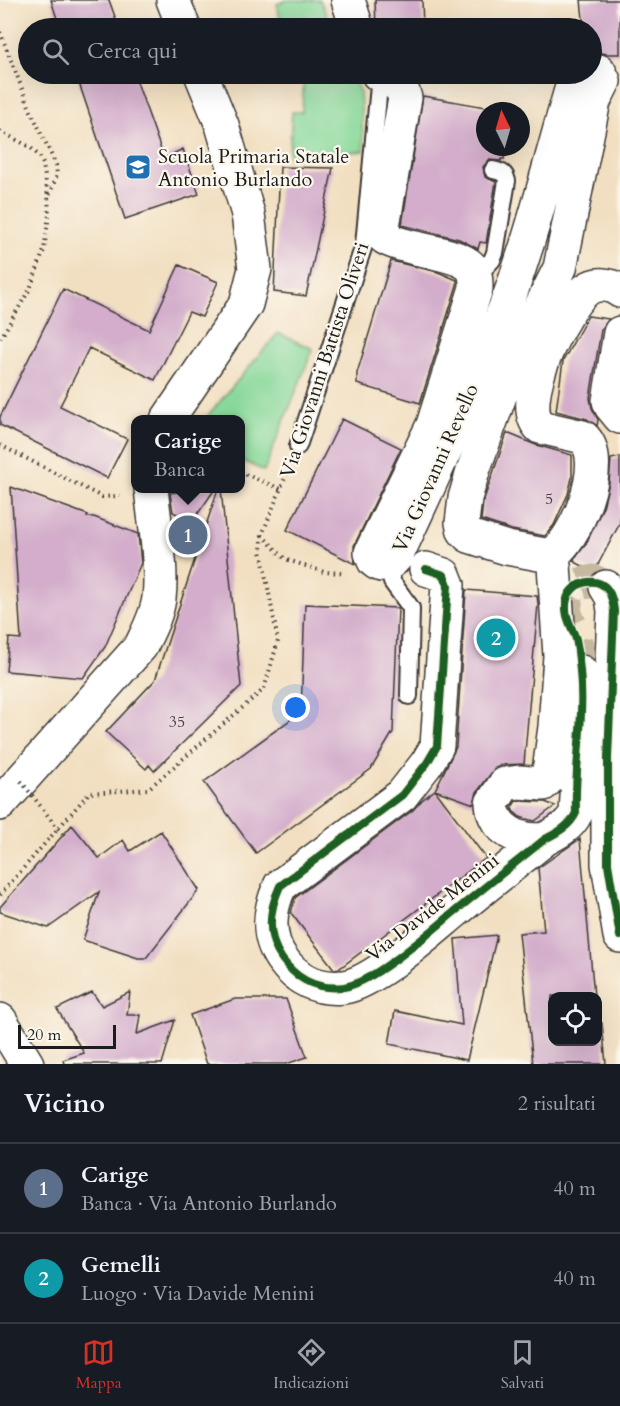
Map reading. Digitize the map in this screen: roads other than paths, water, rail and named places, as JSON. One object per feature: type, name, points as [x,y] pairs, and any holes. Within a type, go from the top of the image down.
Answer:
[{"type":"street","points":[[173,0],[180,18]]},
{"type":"street","points":[[348,0],[354,18]]},
{"type":"street","points":[[170,415],[246,304],[255,269],[248,214],[222,124],[205,84]]},
{"type":"street","points":[[397,84],[403,90],[405,98],[383,226],[385,238],[395,243],[458,259],[471,266],[476,278]]},
{"type":"street","name":"Via Giovanni Revello","points":[[476,278],[476,288],[433,425],[381,558],[396,557],[433,477],[506,304],[523,256],[571,90],[582,84]]},
{"type":"street","name":"Via Giovanni Revello","points":[[550,556],[507,548],[469,536],[464,531],[462,523],[465,498],[474,468],[509,371],[560,268],[597,84]]},
{"type":"street","points":[[550,556],[560,550],[570,534],[588,495],[593,472],[590,447],[586,440],[577,435],[546,429],[536,423],[532,406],[534,390],[556,331],[586,290],[599,285],[613,286],[620,291]]},
{"type":"street","points":[[620,333],[609,401],[620,417]]},
{"type":"street","points":[[10,793],[132,658],[141,646],[155,616],[160,583],[138,493]]},
{"type":"street","name":"Via Davide Menini","points":[[545,839],[529,839],[511,834],[496,819],[492,803],[505,784],[519,782],[543,784],[548,779],[555,727],[560,656],[555,565],[550,556]]},
{"type":"street","name":"Via Davide Menini","points":[[426,569],[444,575],[448,585],[437,746],[402,795],[280,886],[273,902],[270,922],[272,942],[296,975],[313,985],[330,988],[347,987],[366,979],[416,945],[545,839],[566,826],[576,813],[582,718],[580,672]]},
{"type":"street","points":[[606,587],[612,597],[614,610],[608,758],[608,864],[620,936]]},
{"type":"street","points":[[0,1020],[27,1064]]},
{"type":"lane","name":"Via Giovanni Battista Oliveri","points":[[298,446],[364,245],[378,84]]},
{"type":"lane","points":[[476,278],[492,260],[497,246],[507,181],[503,172],[493,171]]},
{"type":"lane","points":[[381,558],[392,582],[411,608],[409,696]]},
{"type":"tunnel","points":[[581,672],[576,639],[565,611],[567,597],[573,587],[583,583],[594,581],[606,587]]},
{"type":"place","name":"Scuola Primaria Statale Antonio Burlando","points":[[138,167]]},
{"type":"place","name":"Carige","points":[[188,535]]},
{"type":"place","name":"Gemelli","points":[[496,638]]}]
